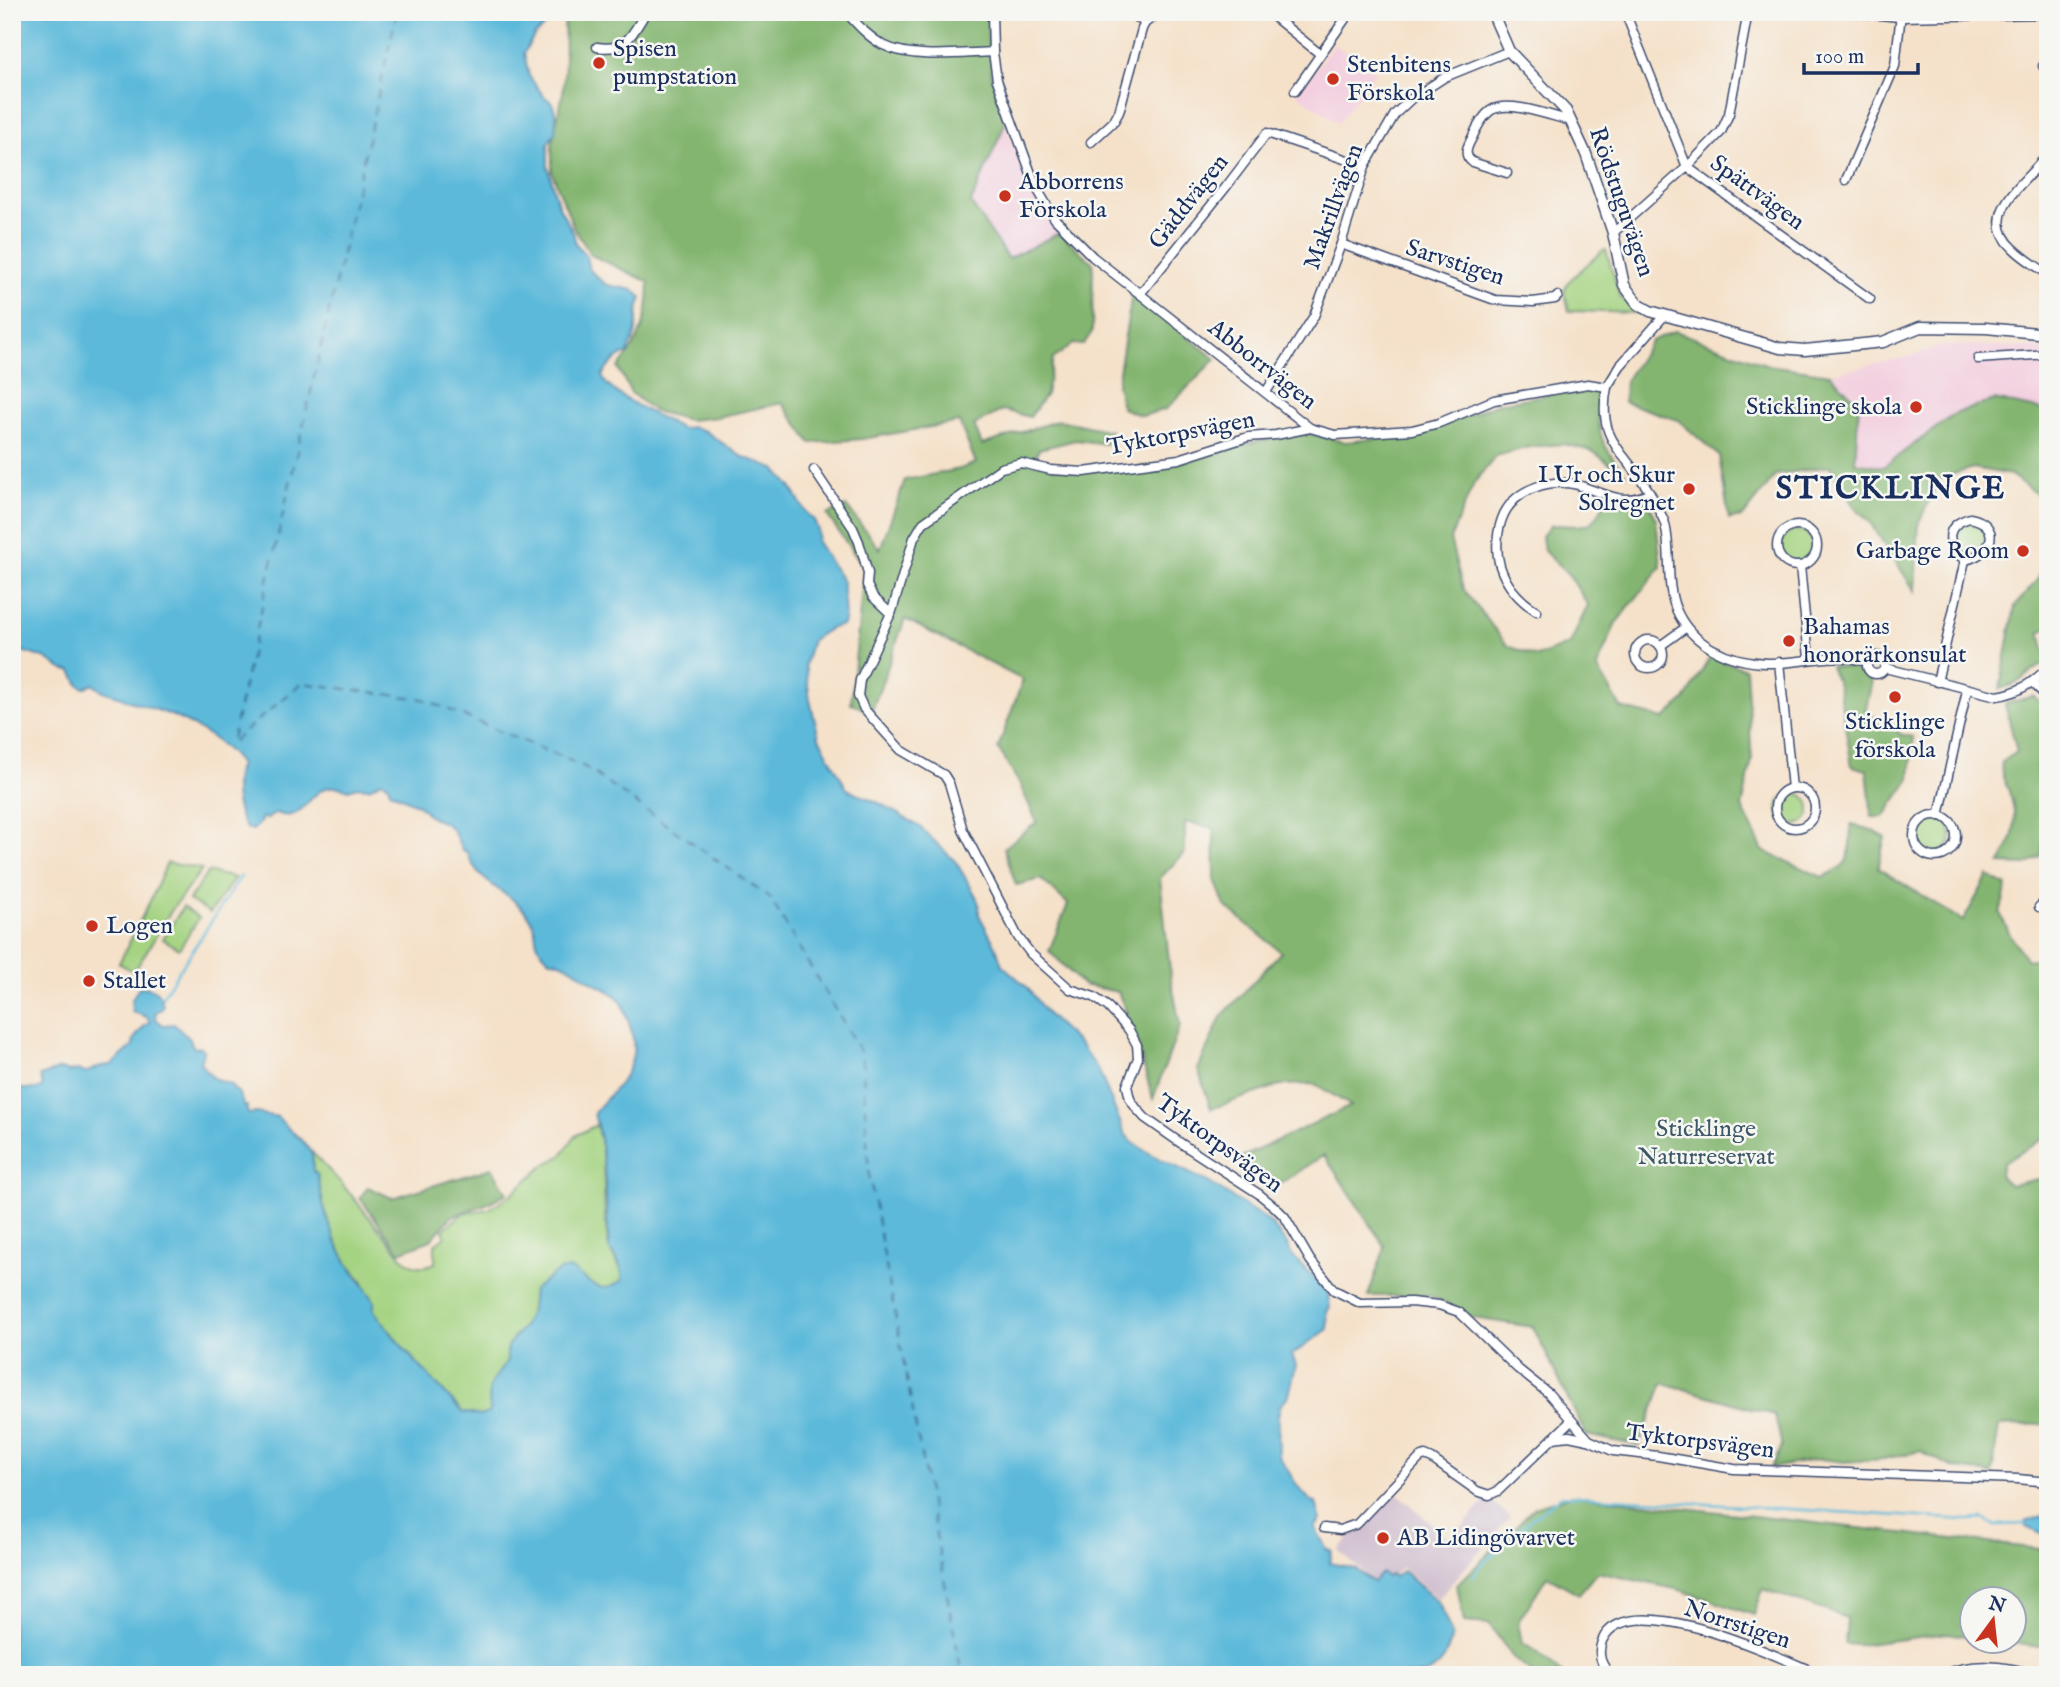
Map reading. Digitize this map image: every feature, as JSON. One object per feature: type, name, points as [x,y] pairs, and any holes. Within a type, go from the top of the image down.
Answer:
[{"type":"street","points":[[597,47],[611,50],[625,44],[646,12]]},
{"type":"street","points":[[846,12],[867,34],[884,46],[904,52],[993,52]]},
{"type":"street","name":"Abborrvägen","points":[[992,12],[997,80],[1036,187],[1055,219],[1093,257],[1310,428],[1335,435],[1412,430],[1439,423],[1494,400],[1588,384],[1607,387]]},
{"type":"street","points":[[1129,12],[1145,23]]},
{"type":"street","points":[[1091,142],[1114,121],[1119,112],[1140,35],[1145,23],[1160,12]]},
{"type":"street","points":[[1268,12],[1320,54]]},
{"type":"street","points":[[1295,91],[1350,12]]},
{"type":"street","name":"Rödstuguvägen","points":[[1492,12],[1509,51],[1557,100],[1571,121],[1586,154],[1613,233],[1625,285],[1631,297],[1650,312],[1761,345],[1792,349],[1883,342],[1920,327],[1986,328],[2048,334]]},
{"type":"street","name":"Spättvägen","points":[[1625,12],[1687,167],[1870,299]]},
{"type":"street","points":[[1613,233],[1709,146],[1726,124],[1748,12]]},
{"type":"street","points":[[1850,12],[1901,15],[2048,14]]},
{"type":"street","points":[[1846,180],[1895,66],[1901,15]]},
{"type":"street","name":"Makrillvägen","points":[[1266,392],[1314,316],[1341,244],[1365,166],[1395,114],[1411,99],[1445,76],[1509,51]]},
{"type":"street","points":[[1507,173],[1472,162],[1466,154],[1483,117],[1489,111],[1504,106],[1515,107],[1571,121]]},
{"type":"street","name":"Gäddvägen","points":[[1140,295],[1266,133],[1365,166]]},
{"type":"street","points":[[2048,154],[2007,198],[2001,224],[2010,246],[2048,274]]},
{"type":"street","name":"Sarvstigen","points":[[1341,244],[1495,300],[1533,302],[1555,299],[1558,296]]},
{"type":"street","points":[[1663,317],[1620,366],[1607,387],[1604,412],[1608,434],[1650,493],[1665,524],[1672,594],[1685,628],[1694,637],[1723,654],[1748,660],[1779,662],[1836,656],[1868,662],[1874,657],[1880,657],[1885,667],[1997,696],[2010,694],[2033,683],[2048,668]]},
{"type":"street","points":[[1978,359],[2048,354]]},
{"type":"street","name":"Tyktorpsvägen","points":[[1310,428],[1248,438],[1186,458],[1165,461],[1084,471],[1051,470],[1021,463],[1001,468],[923,523],[914,538],[891,614],[860,680],[858,696],[864,709],[901,750],[944,775],[950,783],[963,830],[1018,937],[1031,954],[1070,989],[1094,998],[1108,1007],[1129,1030],[1137,1045],[1139,1058],[1127,1086],[1130,1099],[1136,1108],[1164,1131],[1275,1207],[1285,1217],[1310,1260],[1334,1290],[1360,1303],[1411,1302],[1440,1305],[1459,1312],[1518,1369],[1548,1393],[1589,1440],[1613,1451],[1734,1469],[2048,1482]]},
{"type":"street","points":[[814,470],[856,535],[867,573],[867,585],[873,597],[891,614]]},
{"type":"street","points":[[1537,611],[1513,592],[1500,567],[1497,554],[1500,526],[1507,509],[1515,500],[1535,487],[1560,482],[1619,500],[1636,499],[1650,493]]},
{"type":"street","points":[[1970,518],[1981,520],[1988,528],[1990,536],[1986,551],[1965,560],[1950,541],[1951,530],[1960,521],[1970,518]]},
{"type":"street","points":[[1794,526],[1807,529],[1816,542],[1815,555],[1800,566],[1786,563],[1778,552],[1777,545],[1782,533],[1794,526]]},
{"type":"street","points":[[1937,682],[1965,560]]},
{"type":"street","points":[[1800,566],[1809,658]]},
{"type":"street","points":[[1660,646],[1685,628]]},
{"type":"street","points":[[1779,662],[1792,788]]},
{"type":"street","points":[[2033,683],[2048,698]]},
{"type":"street","points":[[1939,816],[1967,690]]},
{"type":"street","points":[[1792,788],[1807,792],[1815,806],[1810,821],[1800,828],[1782,824],[1775,813],[1776,800],[1780,794],[1792,788]]},
{"type":"street","points":[[1932,815],[1939,816],[1950,822],[1955,841],[1944,855],[1931,857],[1916,846],[1914,833],[1920,821],[1932,815]]},
{"type":"street","points":[[2039,907],[2048,899]]},
{"type":"street","points":[[1324,1528],[1340,1530],[1357,1524],[1420,1458],[1425,1456],[1477,1491],[1489,1495],[1498,1491],[1571,1421]]},
{"type":"street","points":[[1553,1438],[1569,1436],[1589,1440]]},
{"type":"street","name":"Norrstigen","points":[[1611,1675],[1601,1662],[1599,1653],[1605,1634],[1620,1623],[1649,1620],[1694,1627],[1749,1644],[1821,1675]]},
{"type":"street","points":[[1942,1675],[1968,1666],[1991,1665],[2039,1675]]},
{"type":"shaded area","points":[[1334,44],[1375,72],[1339,123],[1297,94]]},
{"type":"shaded area","name":"Abborrens Förskola","points":[[1005,124],[1031,188],[1059,233],[1008,259],[971,203]]},
{"type":"shaded area","name":"Sticklinge skola","points":[[1941,346],[2048,348],[2048,411],[1994,400],[1955,414],[1883,467],[1855,462],[1859,404],[1830,374],[1911,356]]},
{"type":"shaded area","points":[[1392,1489],[1450,1540],[1488,1498],[1510,1517],[1438,1599],[1402,1567],[1394,1575],[1391,1572],[1387,1576],[1382,1572],[1373,1581],[1338,1550]]},
{"type":"green space","name":"Sticklinge Naturreservat","points":[[564,12],[988,12],[992,77],[1005,124],[971,203],[1008,259],[1059,233],[1093,263],[1092,332],[1083,345],[1073,344],[1053,359],[1046,394],[1030,417],[1003,410],[974,425],[982,445],[1059,420],[1111,431],[1106,444],[1076,440],[1039,449],[1033,462],[1054,468],[1087,470],[1171,465],[1278,437],[1310,434],[1346,442],[1412,434],[1444,425],[1498,403],[1588,388],[1600,392],[1599,428],[1611,455],[1626,475],[1592,451],[1563,444],[1529,447],[1496,456],[1474,483],[1450,539],[1463,589],[1508,646],[1537,657],[1570,644],[1588,605],[1569,575],[1544,551],[1542,536],[1551,525],[1579,526],[1592,522],[1605,498],[1625,503],[1648,502],[1656,518],[1661,567],[1616,623],[1597,667],[1621,708],[1664,719],[1686,699],[1710,657],[1746,669],[1752,760],[1742,807],[1763,851],[1822,877],[1840,868],[1848,858],[1851,825],[1869,829],[1885,837],[1878,868],[1963,921],[1988,876],[2007,886],[2000,913],[2009,933],[2027,960],[2048,957],[2048,1136],[2003,1163],[1999,1175],[2010,1185],[2048,1177],[2048,1424],[1999,1426],[1992,1474],[1954,1468],[1921,1451],[1883,1459],[1844,1462],[1821,1459],[1771,1468],[1782,1447],[1775,1415],[1663,1383],[1639,1446],[1586,1435],[1533,1327],[1473,1318],[1431,1296],[1368,1296],[1385,1247],[1324,1155],[1274,1188],[1238,1159],[1351,1106],[1315,1084],[1280,1085],[1211,1109],[1198,1069],[1221,1017],[1281,952],[1225,906],[1215,880],[1214,828],[1185,822],[1185,852],[1160,878],[1171,979],[1180,1025],[1153,1099],[1133,1028],[1118,992],[1083,985],[1049,951],[1068,904],[1041,879],[1016,885],[1004,848],[1037,822],[1019,783],[998,748],[1023,680],[905,619],[871,713],[851,703],[864,568],[827,515],[846,506],[880,549],[905,480],[960,469],[976,463],[959,422],[862,439],[811,443],[782,403],[689,420],[654,411],[631,393],[618,368],[633,348],[642,328],[649,282],[591,255],[574,228],[552,172],[552,143],[563,93]]},
{"type":"green space","points":[[1606,250],[1620,297],[1637,313],[1569,311],[1564,291],[1568,282]]},
{"type":"green space","points":[[1132,294],[1216,359],[1166,409],[1142,416],[1122,408],[1117,384]]},
{"type":"green space","points":[[1675,331],[1768,365],[1830,374],[1859,403],[1855,462],[1883,467],[1955,414],[1994,400],[2048,411],[2048,525],[2039,496],[2011,475],[1973,468],[1940,478],[1919,522],[1915,591],[1869,521],[1853,505],[1830,466],[1776,475],[1743,517],[1729,519],[1719,456],[1678,420],[1624,402],[1625,381],[1651,341]]},
{"type":"green space","points":[[1970,523],[1981,528],[1986,539],[1981,550],[1970,555],[1959,550],[1954,539],[1959,528]]},
{"type":"green space","points":[[1797,530],[1808,535],[1813,546],[1808,557],[1797,562],[1786,557],[1781,546],[1786,535]]},
{"type":"green space","points":[[2048,550],[2048,628],[2040,632],[2047,661],[2015,684],[2000,689],[2015,606],[2038,579]]},
{"type":"green space","points":[[1830,666],[1854,668],[1872,682],[1865,712],[1876,718],[1880,728],[1893,726],[1900,734],[1913,737],[1910,779],[1884,817],[1872,817],[1867,770],[1852,766],[1838,685]]},
{"type":"green space","points":[[2033,696],[2048,708],[2048,756],[2036,766],[2044,811],[2041,856],[2027,865],[2000,864],[2010,845],[2015,819],[2002,773],[2002,762],[2017,752],[2005,704]]},
{"type":"green space","points":[[1794,793],[1805,798],[1810,809],[1805,820],[1794,825],[1783,820],[1778,809],[1783,798]]},
{"type":"green space","points":[[1935,819],[1947,824],[1952,836],[1947,848],[1935,853],[1923,848],[1918,836],[1923,824]]},
{"type":"green space","points":[[167,863],[202,869],[173,908],[134,972],[119,963]]},
{"type":"green space","points":[[208,872],[235,878],[210,913],[189,900]]},
{"type":"green space","points":[[183,907],[199,918],[179,949],[163,939]]},
{"type":"green space","points":[[596,1125],[602,1155],[606,1231],[622,1281],[601,1288],[583,1277],[533,1290],[531,1310],[523,1327],[514,1336],[507,1361],[489,1386],[490,1412],[481,1416],[462,1412],[405,1350],[374,1311],[362,1280],[348,1264],[335,1240],[325,1212],[317,1174],[313,1172],[312,1153],[309,1149],[342,1184],[402,1257],[413,1265],[425,1266],[435,1263],[435,1244],[445,1236],[443,1230],[463,1213],[489,1209],[509,1196],[546,1164],[561,1156],[575,1136]]},
{"type":"green space","points":[[492,1168],[507,1193],[452,1216],[431,1240],[400,1252],[360,1198],[368,1187],[392,1198]]},
{"type":"green space","points":[[1572,1495],[2048,1550],[2048,1646],[2028,1645],[2028,1586],[1958,1586],[1958,1635],[1948,1633],[1859,1645],[1845,1644],[1847,1618],[1763,1589],[1754,1615],[1680,1590],[1597,1572],[1579,1594],[1547,1576],[1518,1622],[1522,1643],[1564,1675],[1535,1675],[1514,1659],[1489,1624],[1464,1622],[1457,1585],[1535,1507]]},
{"type":"water","points":[[12,12],[550,12],[552,19],[534,36],[524,53],[529,76],[552,103],[556,114],[555,132],[548,143],[548,167],[558,205],[573,232],[576,244],[586,256],[589,269],[607,285],[634,290],[642,298],[628,353],[613,362],[602,376],[614,391],[637,405],[682,429],[692,427],[705,431],[741,456],[775,469],[791,487],[805,511],[814,520],[818,530],[817,542],[843,582],[843,625],[831,628],[812,640],[805,664],[819,738],[847,789],[883,805],[920,827],[956,862],[976,896],[979,915],[1002,965],[1027,987],[1048,1015],[1081,1046],[1099,1071],[1125,1134],[1133,1143],[1208,1182],[1269,1221],[1286,1243],[1292,1256],[1327,1290],[1330,1307],[1327,1312],[1328,1329],[1292,1355],[1296,1365],[1289,1395],[1281,1404],[1278,1415],[1279,1456],[1298,1487],[1316,1503],[1321,1520],[1315,1527],[1327,1550],[1332,1551],[1330,1563],[1355,1569],[1373,1582],[1382,1573],[1387,1577],[1391,1574],[1394,1577],[1403,1571],[1439,1603],[1452,1635],[1446,1654],[1434,1669],[1422,1675],[12,1675],[12,1089],[39,1089],[43,1086],[40,1076],[61,1069],[85,1073],[111,1065],[133,1046],[134,1039],[145,1025],[150,1023],[147,1017],[133,1012],[135,993],[140,987],[157,992],[163,1008],[155,1013],[156,1019],[163,1025],[174,1024],[189,1038],[194,1048],[201,1047],[204,1050],[200,1063],[213,1078],[232,1085],[244,1106],[247,1106],[247,1112],[278,1117],[307,1146],[312,1155],[313,1172],[317,1174],[325,1212],[335,1240],[348,1264],[374,1300],[374,1311],[405,1350],[462,1412],[481,1416],[490,1412],[489,1386],[507,1361],[507,1346],[523,1327],[531,1310],[533,1290],[560,1270],[571,1269],[601,1288],[614,1286],[622,1281],[621,1268],[609,1249],[605,1175],[594,1113],[621,1082],[632,1061],[634,1049],[620,1000],[570,967],[550,960],[539,947],[530,918],[514,901],[480,874],[467,852],[462,850],[453,830],[445,823],[430,817],[420,806],[390,791],[388,784],[382,781],[369,788],[325,789],[296,813],[287,816],[276,813],[267,819],[262,817],[253,830],[246,828],[239,814],[236,797],[237,772],[240,765],[211,737],[173,716],[106,692],[93,684],[84,688],[79,685],[72,671],[15,649],[12,644]]},
{"type":"water","points":[[2048,1514],[2048,1537],[2026,1527],[2026,1522]]},
{"type":"waterway","points":[[162,997],[241,876]]},
{"type":"waterway","points":[[1473,1577],[1478,1568],[1529,1521],[1562,1495],[1983,1519],[1995,1525],[2026,1524]]},
{"type":"ferry route","points":[[397,12],[231,743],[302,683],[423,699],[585,767],[770,898],[862,1055],[869,1175],[962,1675]]},
{"type":"place","name":"Spisen pumpstation","points":[[599,63]]},
{"type":"place","name":"Stenbitens Förskola","points":[[1333,79]]},
{"type":"place","name":"Abborrens Förskola","points":[[1005,196]]},
{"type":"place","name":"Sticklinge skola","points":[[1916,407]]},
{"type":"place","name":"I Ur och Skur Solregnet","points":[[1689,489]]},
{"type":"place","name":"Garbage Room","points":[[2023,551]]},
{"type":"place","name":"Bahamas honorärkonsulat","points":[[1789,641]]},
{"type":"place","name":"Sticklinge förskola","points":[[1895,697]]},
{"type":"place","name":"Logen","points":[[92,926]]},
{"type":"place","name":"Stallet","points":[[89,981]]},
{"type":"place","name":"AB Lidingövarvet","points":[[1383,1538]]},
{"type":"district","name":"STICKLINGE","points":[[1891,489]]}]
